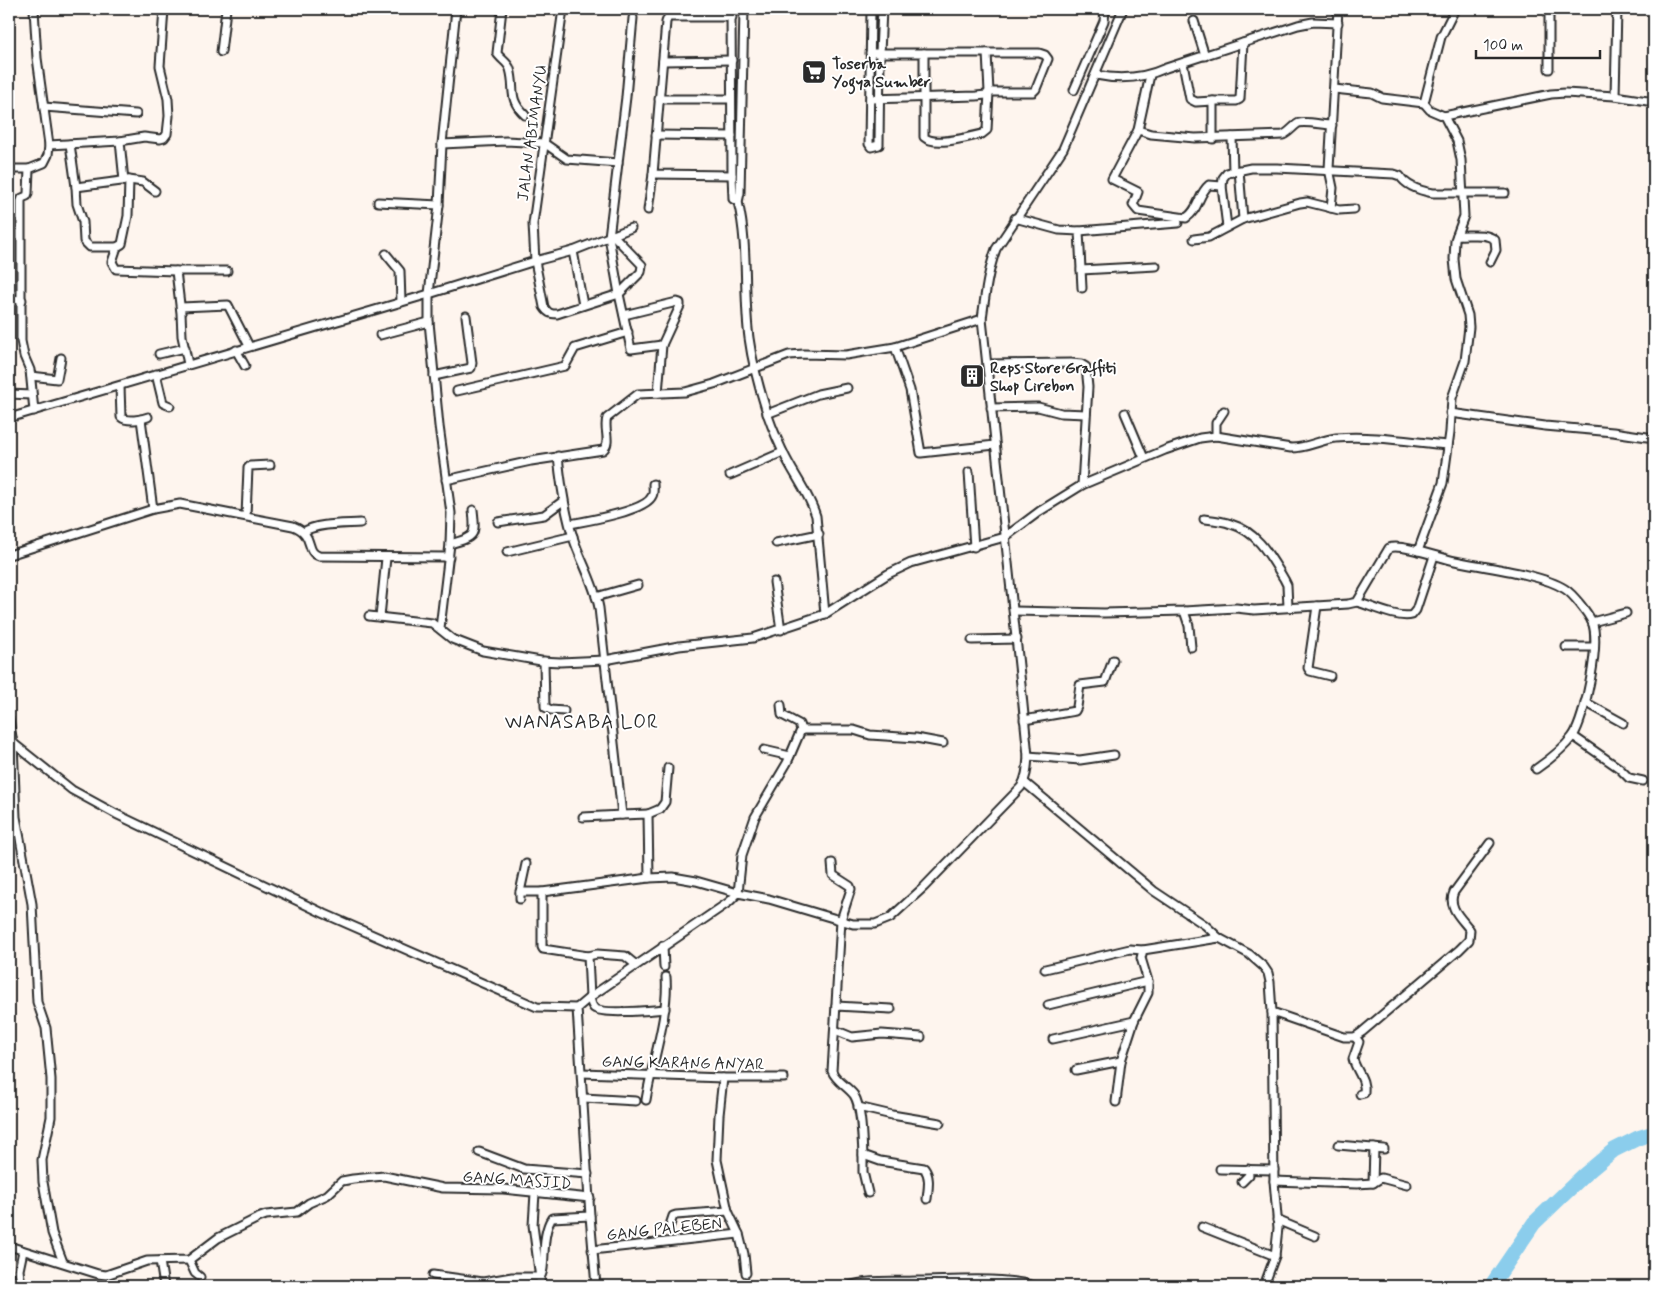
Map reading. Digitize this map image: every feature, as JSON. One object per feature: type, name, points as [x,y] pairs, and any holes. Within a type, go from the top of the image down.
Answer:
[{"type":"street","points":[[9,168],[29,169],[44,163],[48,155],[49,145],[37,58],[34,9]]},
{"type":"street","points":[[49,145],[120,141],[144,137],[164,138],[169,116],[168,99],[160,66],[164,9]]},
{"type":"street","points":[[220,52],[226,9]]},
{"type":"street","points":[[440,628],[449,557],[451,513],[434,376],[429,322],[429,294],[439,205],[442,144],[456,9]]},
{"type":"street","points":[[502,9],[497,53],[510,69],[513,101],[524,115]]},
{"type":"street","name":"JALAN ABIMANYU","points":[[563,9],[533,224],[535,260],[544,307],[547,312],[557,314],[583,306]]},
{"type":"street","points":[[744,9],[740,193],[738,202],[744,235],[750,339],[768,414],[783,452],[811,501],[816,516],[825,614]]},
{"type":"street","points":[[871,9],[869,144],[873,147],[879,145],[882,9]]},
{"type":"street","points":[[1074,90],[1097,41],[1105,16],[1105,11],[1100,9]]},
{"type":"street","points":[[526,864],[520,896],[649,878],[681,878],[769,899],[853,924],[882,922],[890,918],[924,887],[1021,787],[1027,773],[1028,756],[982,319],[992,259],[1000,240],[1062,149],[1096,75],[1123,9]]},
{"type":"street","points":[[1331,208],[1333,188],[1328,169],[1338,9]]},
{"type":"street","points":[[1424,102],[1442,37],[1455,9]]},
{"type":"street","points":[[1549,9],[1549,69]]},
{"type":"street","points":[[1615,96],[1616,9]]},
{"type":"street","points":[[648,210],[668,17],[732,13],[732,175],[733,199],[738,202]]},
{"type":"street","points":[[633,18],[611,236],[619,294],[631,349],[662,345]]},
{"type":"street","points":[[1194,21],[1205,56]]},
{"type":"street","points":[[1096,75],[1116,78],[1154,73],[1298,25],[1313,22],[1338,24]]},
{"type":"street","points":[[1097,41],[1108,45]]},
{"type":"street","points":[[1183,63],[1190,100],[1196,102],[1240,100],[1244,43]]},
{"type":"street","points":[[870,53],[1039,53],[1045,55],[1048,59],[1033,92],[989,92],[983,95],[870,99]]},
{"type":"street","points":[[924,53],[924,137],[928,141],[940,142],[982,134],[987,130],[989,92],[987,53]]},
{"type":"street","points":[[663,61],[732,60]]},
{"type":"street","points":[[1154,73],[1138,130],[1112,179],[1138,192],[1134,205],[1138,211],[1186,218],[1194,212],[1205,189],[1209,185],[1222,186]]},
{"type":"street","points":[[1334,89],[1372,93],[1382,98],[1424,102],[1430,110],[1444,116],[1550,94],[1615,96],[1654,102]]},
{"type":"street","points":[[660,99],[732,99]]},
{"type":"street","points":[[1213,101],[1213,139]]},
{"type":"street","points":[[44,107],[136,114]]},
{"type":"street","points":[[1418,551],[1443,482],[1450,412],[1454,389],[1465,361],[1469,327],[1468,315],[1456,279],[1454,252],[1457,235],[1463,221],[1464,194],[1460,152],[1457,141],[1444,116]]},
{"type":"street","points":[[1138,130],[1151,134],[1213,139],[1283,135],[1299,123],[1332,126]]},
{"type":"street","points":[[656,135],[732,136]]},
{"type":"street","points":[[1232,137],[1243,220]]},
{"type":"street","points":[[120,141],[126,180],[128,216],[123,240],[120,246],[117,247],[112,262],[116,269],[227,271]]},
{"type":"street","points":[[442,144],[506,141],[544,143],[567,159],[618,163]]},
{"type":"street","points":[[70,144],[76,187],[76,204],[81,214],[84,241],[86,244],[96,248],[117,247]]},
{"type":"street","points":[[1227,227],[1222,186],[1226,175],[1236,171],[1277,168],[1328,169],[1397,175],[1405,182],[1426,192],[1464,194],[1505,193]]},
{"type":"street","points":[[29,169],[28,193],[22,198],[21,202],[21,346],[31,376],[34,411]]},
{"type":"street","points":[[653,174],[732,175]]},
{"type":"street","points":[[76,187],[126,180],[143,182],[155,191]]},
{"type":"street","points":[[378,202],[439,205]]},
{"type":"street","points":[[1194,239],[1209,236],[1243,220],[1307,202],[1339,210],[1354,209]]},
{"type":"street","points":[[1015,218],[1059,230],[1079,231],[1178,223]]},
{"type":"street","points":[[9,418],[429,294],[535,260],[573,251],[631,228]]},
{"type":"street","points":[[1079,231],[1082,288]]},
{"type":"street","points":[[1457,235],[1484,235],[1495,240],[1496,250],[1490,262]]},
{"type":"street","points":[[573,251],[583,306],[619,294],[641,272],[643,267],[611,236]]},
{"type":"street","points":[[386,254],[400,271],[402,302]]},
{"type":"street","points":[[1081,270],[1156,266]]},
{"type":"street","points":[[176,271],[182,336],[188,364]]},
{"type":"street","points":[[9,299],[22,300]]},
{"type":"street","points":[[624,315],[677,302],[680,303],[662,345],[658,393]]},
{"type":"street","points":[[180,307],[228,305],[249,346]]},
{"type":"street","points":[[434,376],[471,368],[466,316]]},
{"type":"street","points":[[446,480],[558,456],[603,450],[607,444],[605,422],[607,418],[635,395],[685,392],[719,382],[789,355],[846,355],[895,347],[982,319]]},
{"type":"street","points":[[380,335],[429,322]]},
{"type":"street","points":[[457,391],[565,366],[575,348],[628,332]]},
{"type":"street","points":[[895,347],[910,390],[921,453],[995,445]]},
{"type":"street","points":[[158,354],[184,348]]},
{"type":"street","points":[[236,350],[245,366]]},
{"type":"street","points":[[31,376],[57,379],[61,358]]},
{"type":"street","points":[[987,364],[1055,362],[1084,364],[1087,369],[1088,387],[1082,485]]},
{"type":"street","points":[[156,374],[163,403],[170,406]]},
{"type":"street","points":[[120,386],[120,417],[124,420],[144,418],[153,509]]},
{"type":"street","points":[[768,414],[818,394],[847,388]]},
{"type":"street","points":[[9,394],[32,395]]},
{"type":"street","points":[[991,408],[1038,407],[1061,413],[1086,414]]},
{"type":"street","points":[[1125,412],[1144,458]]},
{"type":"street","points":[[1216,436],[1216,423],[1224,412]]},
{"type":"street","points":[[1450,412],[1544,426],[1614,432],[1654,438]]},
{"type":"street","points":[[369,616],[429,622],[436,625],[452,639],[483,651],[544,661],[575,662],[605,660],[679,646],[753,638],[825,614],[888,574],[911,563],[1005,537],[1040,511],[1082,485],[1144,458],[1200,438],[1216,436],[1284,448],[1300,448],[1324,440],[1351,438],[1448,445]]},
{"type":"street","points":[[730,475],[783,452]]},
{"type":"street","points":[[558,456],[563,501],[573,536],[596,597],[622,815]]},
{"type":"street","points":[[246,516],[248,466],[270,465]]},
{"type":"street","points":[[969,472],[974,547]]},
{"type":"street","points":[[570,524],[636,508],[649,501],[652,497],[653,484]]},
{"type":"street","points":[[498,522],[544,515],[563,501]]},
{"type":"street","points":[[9,555],[153,509],[180,504],[292,526],[304,532],[308,538],[311,551],[316,555],[386,558],[449,557]]},
{"type":"street","points":[[450,544],[473,536],[475,526],[473,510]]},
{"type":"street","points":[[1204,519],[1231,523],[1251,533],[1258,540],[1284,579],[1287,586],[1288,607]]},
{"type":"street","points":[[304,532],[317,526],[360,523]]},
{"type":"street","points":[[776,543],[818,534]]},
{"type":"street","points":[[507,552],[573,536]]},
{"type":"street","points":[[1357,602],[1389,548],[1394,546],[1402,546],[1434,556],[1530,576],[1550,582],[1568,592],[1592,622],[1594,647],[1592,671],[1586,702],[1572,736],[1553,757],[1536,770]]},
{"type":"street","points":[[1014,611],[1104,613],[1236,608],[1254,610],[1357,602],[1407,616],[1412,615],[1419,601],[1434,556]]},
{"type":"street","points":[[380,617],[386,558]]},
{"type":"street","points":[[774,582],[781,630]]},
{"type":"street","points":[[596,597],[638,585]]},
{"type":"street","points":[[1317,606],[1308,668],[1310,671],[1330,676]]},
{"type":"street","points":[[1184,611],[1189,626],[1191,647]]},
{"type":"street","points":[[1592,622],[1626,613]]},
{"type":"street","points":[[972,640],[1017,639]]},
{"type":"street","points":[[1566,647],[1594,647]]},
{"type":"street","points":[[1024,720],[1074,710],[1078,704],[1080,685],[1105,682],[1113,660]]},
{"type":"street","points":[[544,661],[545,707],[564,711]]},
{"type":"street","points":[[1586,702],[1624,723]]},
{"type":"street","points":[[13,743],[72,790],[107,809],[325,914],[537,1007],[578,1008],[590,997],[729,902],[738,893],[742,855],[755,817],[790,756],[801,730],[799,724],[782,715],[781,705]]},
{"type":"street","points":[[9,720],[13,743],[15,807],[32,904],[36,994],[47,1035],[51,1079],[51,1117],[42,1160],[43,1182],[52,1233],[63,1262]]},
{"type":"street","points":[[801,730],[854,730],[870,735],[916,738],[943,743]]},
{"type":"street","points":[[1572,736],[1619,768],[1629,778],[1643,781]]},
{"type":"street","points":[[764,750],[790,756]]},
{"type":"street","points":[[1028,756],[1080,760],[1114,755]]},
{"type":"street","points":[[583,817],[648,814],[660,809],[665,802],[668,768]]},
{"type":"street","points":[[1024,782],[1154,891],[1205,925],[1220,938],[1249,954],[1264,967],[1270,982],[1272,1012],[1274,1181],[1278,1235],[1275,1256],[1264,1286]]},
{"type":"street","points":[[648,814],[649,878]]},
{"type":"street","points":[[1272,1012],[1344,1037],[1355,1037],[1460,950],[1469,940],[1470,930],[1452,904],[1451,898],[1490,843]]},
{"type":"street","points":[[832,863],[833,875],[850,886],[851,889],[841,920],[832,1071],[834,1076],[856,1098],[863,1155],[863,1172],[868,1193]]},
{"type":"street","points":[[542,892],[541,945],[543,949],[588,956],[597,954],[625,956],[636,965]]},
{"type":"street","points":[[1045,969],[1130,949],[1143,950],[1220,938]]},
{"type":"street","points":[[664,946],[664,967]]},
{"type":"street","points":[[1116,1102],[1121,1061],[1134,1021],[1148,993],[1148,981],[1141,958],[1143,950]]},
{"type":"street","points":[[588,956],[591,1003],[599,1010],[665,1009]]},
{"type":"street","points":[[646,1100],[653,1075],[665,1009],[666,977]]},
{"type":"street","points":[[1048,1005],[1148,981]]},
{"type":"street","points":[[836,1006],[891,1009]]},
{"type":"street","points":[[578,1008],[592,1250],[596,1286]]},
{"type":"street","points":[[1054,1039],[1134,1021]]},
{"type":"street","points":[[835,1030],[852,1037],[882,1034],[921,1037]]},
{"type":"street","points":[[1355,1037],[1359,1042],[1353,1055],[1353,1062],[1363,1079],[1364,1089],[1364,1093],[1360,1094]]},
{"type":"street","points":[[1076,1070],[1121,1061]]},
{"type":"street","name":"GANG KARANG ANYAR","points":[[582,1073],[723,1078],[784,1078]]},
{"type":"street","points":[[723,1078],[717,1160],[728,1210],[739,1234],[746,1273]]},
{"type":"street","points":[[584,1098],[636,1100]]},
{"type":"street","points":[[858,1107],[940,1123]]},
{"type":"street","points":[[1338,1144],[1384,1150]]},
{"type":"street","points":[[1373,1183],[1374,1148]]},
{"type":"street","points":[[479,1152],[524,1169],[588,1174]]},
{"type":"street","points":[[863,1155],[880,1161],[924,1168],[927,1171],[929,1182],[926,1199]]},
{"type":"street","points":[[1220,1169],[1274,1170]]},
{"type":"street","points":[[1242,1182],[1249,1175],[1248,1169]]},
{"type":"street","name":"GANG MASJID","points":[[189,1260],[218,1238],[258,1218],[266,1215],[297,1212],[309,1203],[327,1195],[342,1181],[384,1176],[443,1188],[503,1189],[535,1194],[590,1198]]},
{"type":"street","points":[[1274,1181],[1357,1184],[1373,1183],[1381,1178],[1407,1185]]},
{"type":"street","points":[[535,1194],[533,1226],[541,1286]]},
{"type":"street","points":[[669,1228],[673,1216],[676,1215],[728,1210]]},
{"type":"street","points":[[540,1277],[544,1272],[543,1250],[546,1230],[552,1218],[590,1216]]},
{"type":"street","points":[[1277,1220],[1315,1236]]},
{"type":"street","points":[[1202,1227],[1275,1256]]},
{"type":"street","name":"GANG PALEBEN","points":[[592,1250],[739,1234]]},
{"type":"street","points":[[9,1246],[98,1274],[106,1274],[139,1262],[189,1260],[195,1273],[200,1277]]},
{"type":"street","points":[[21,1286],[19,1270],[23,1251]]},
{"type":"street","points":[[160,1261],[164,1286]]},
{"type":"street","points":[[433,1275],[488,1284],[512,1277],[540,1277]]},
{"type":"street","points":[[849,1286],[873,1282],[935,1281],[1012,1281],[1035,1286]]},
{"type":"waterway","points":[[1491,1286],[1534,1223],[1584,1175],[1614,1150],[1638,1138],[1654,1133]]},
{"type":"place","name":"Toserba Yogya Sumber","points":[[814,72]]},
{"type":"place","name":"Reps Store Graffiti Shop Cirebon","points":[[972,376]]},
{"type":"district","name":"WANASABA LOR","points":[[582,721]]}]
